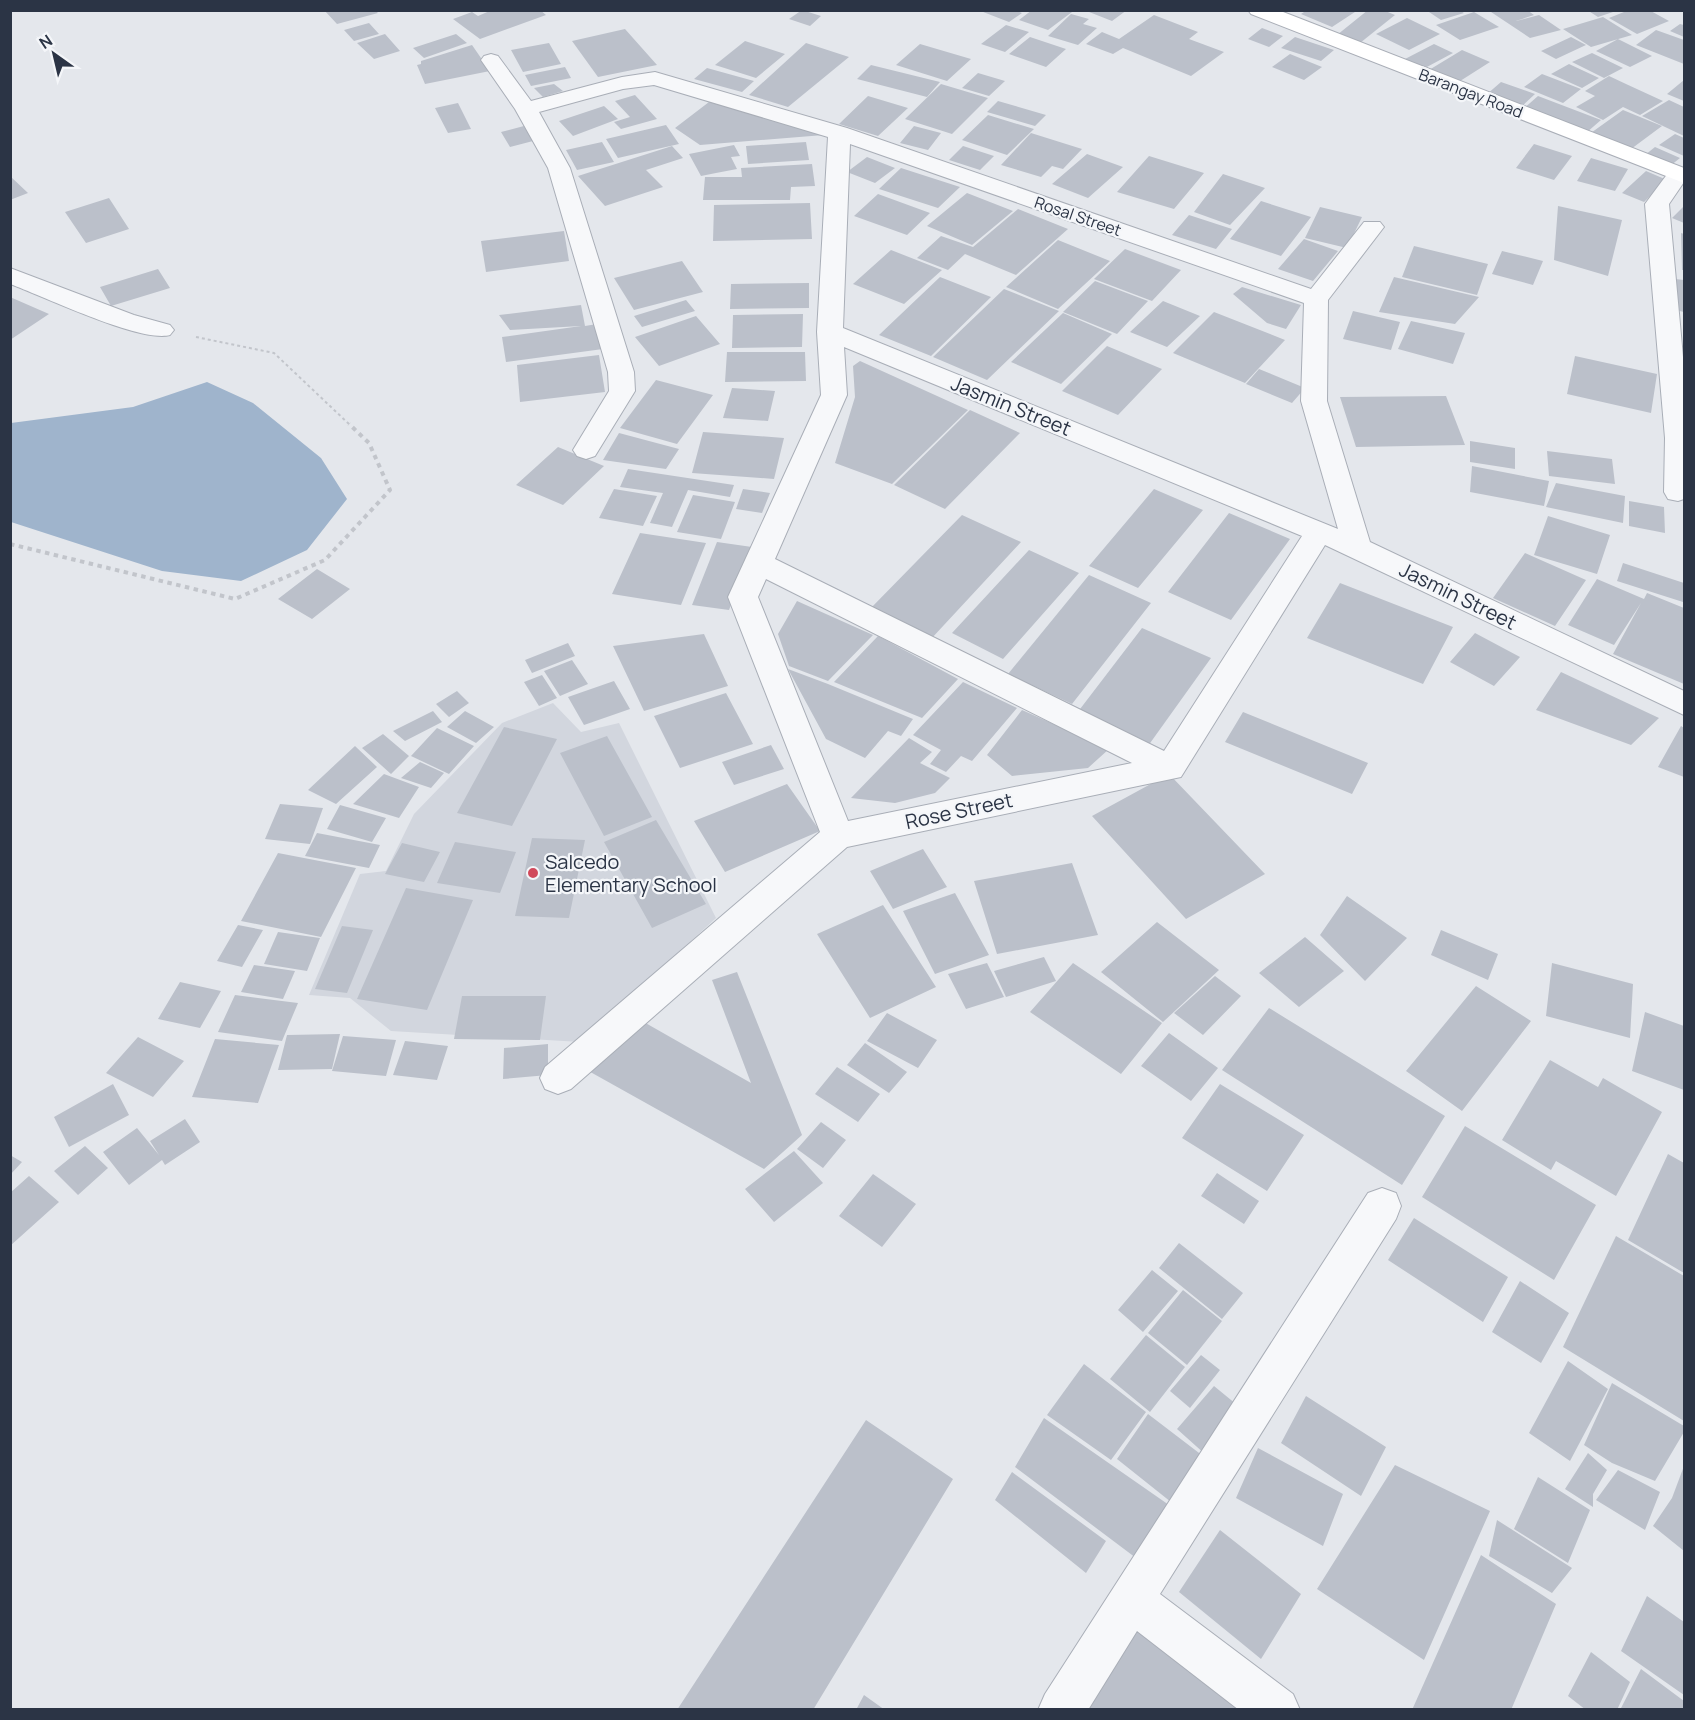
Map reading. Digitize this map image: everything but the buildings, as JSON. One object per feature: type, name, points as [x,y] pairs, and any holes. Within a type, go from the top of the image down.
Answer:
[{"type":"street","name":"Barangay Road","points":[[1258,10],[1682,175]]},
{"type":"street","points":[[491,60],[526,109],[559,168],[624,382],[622,391],[586,450]]},
{"type":"street","name":"Rosal Street","points":[[526,109],[622,83],[655,78],[839,133],[1316,299]]},
{"type":"street","points":[[838,836],[743,597],[834,395],[830,332],[839,133]]},
{"type":"street","points":[[1678,492],[1678,438],[1657,204],[1682,175]]},
{"type":"street","points":[[1358,548],[1314,401],[1316,299],[1372,227]]},
{"type":"street","points":[[10,275],[125,321],[160,330]]},
{"type":"street","name":"Jasmin Street","points":[[830,332],[1358,548],[1684,705]]},
{"type":"street","points":[[759,563],[1170,768],[1319,532]]},
{"type":"street","name":"Rose Street","points":[[558,1078],[838,836],[1170,768]]},
{"type":"street","points":[[1061,1710],[1382,1206]]},
{"type":"street","points":[[1130,1599],[1278,1710]]},
{"type":"path","points":[[10,544],[235,599],[325,560],[390,490],[369,443],[274,353],[160,330]]},
{"type":"shaded area","name":"Salcedo Elementary School","points":[[553,703],[581,732],[619,723],[716,918],[581,1042],[391,1031],[350,998],[309,995],[360,874],[386,871],[414,814],[502,723]]},
{"type":"water","points":[[207,382],[253,403],[321,458],[347,499],[307,550],[241,581],[162,571],[11,522],[11,423],[133,407]]},
{"type":"place","name":"Salcedo Elementary School","points":[[533,873]]}]
